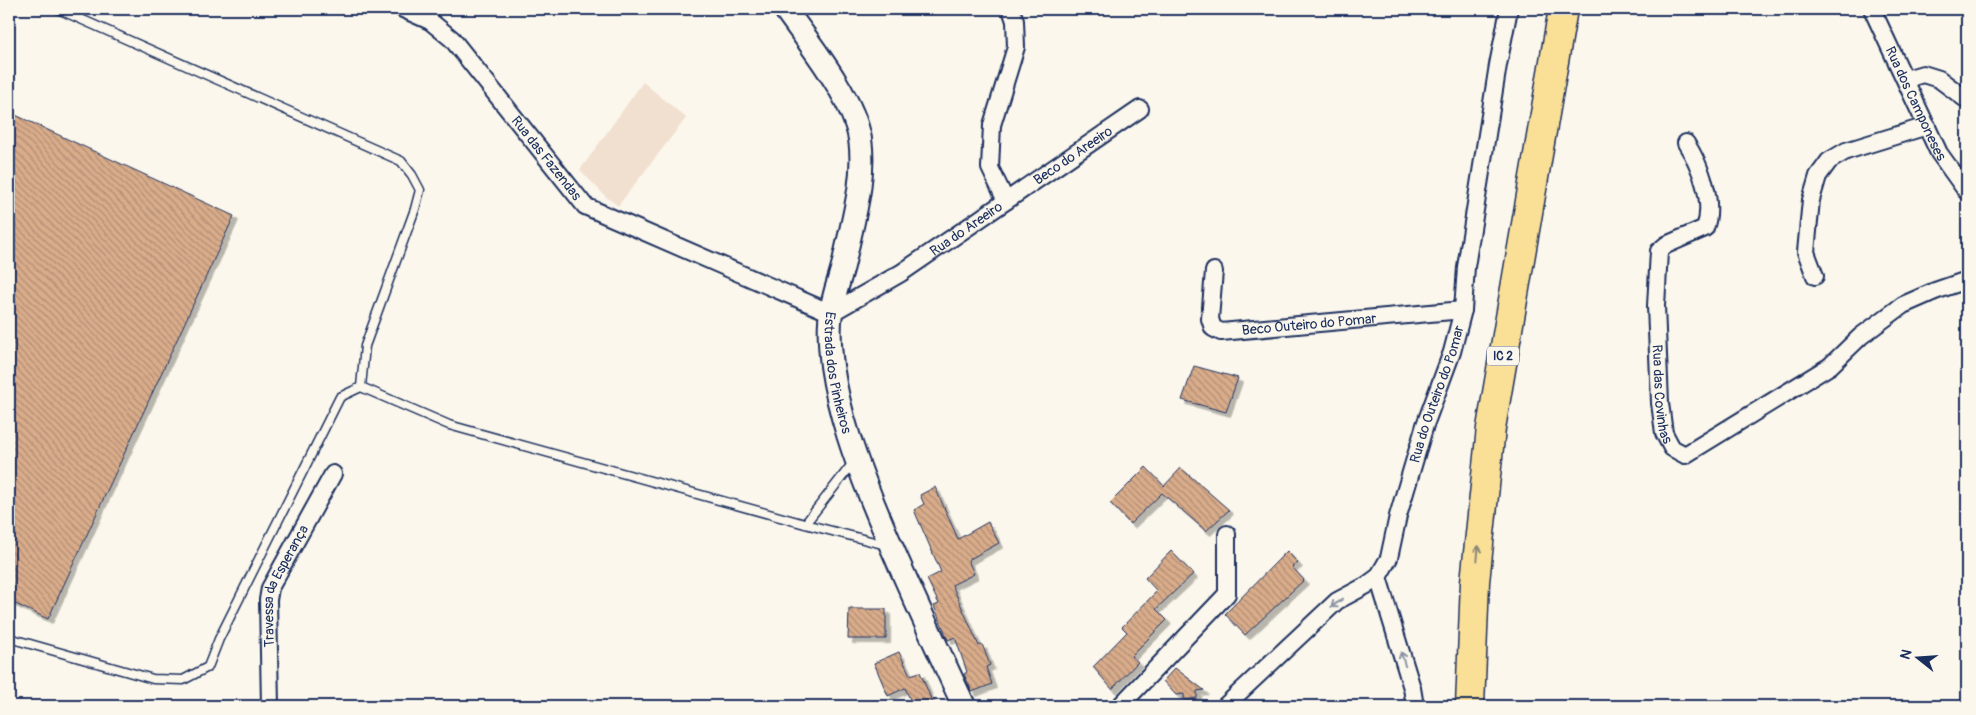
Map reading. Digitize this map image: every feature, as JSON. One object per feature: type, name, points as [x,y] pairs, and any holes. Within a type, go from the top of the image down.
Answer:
[{"type":"highway","name":"IC 2","points":[[1454,706],[1460,559],[1475,423],[1546,9]]},
{"type":"highway","name":"IC 2","points":[[1470,706],[1475,582],[1491,428],[1563,9]]},
{"type":"main road","name":"Estrada dos Pinheiros","points":[[785,9],[842,94],[853,116],[860,138],[861,164],[858,198],[831,313],[830,343],[835,387],[843,422],[890,546],[964,706]]},
{"type":"street","name":"Rua das Fazendas","points":[[403,9],[430,22],[452,39],[585,206],[831,313]]},
{"type":"street","name":"Rua do Areeiro","points":[[831,313],[901,273],[1006,201],[990,168],[992,125],[1016,47],[1015,21],[1011,9]]},
{"type":"street","name":"Rua do Outeiro do Pomar","points":[[1225,706],[1337,601],[1367,586],[1378,577],[1389,558],[1398,516],[1425,425],[1452,352],[1463,310],[1466,267],[1498,65],[1509,9]]},
{"type":"street","name":"Rua dos Camponeses","points":[[1872,9],[1939,153],[1967,192]]},
{"type":"street","points":[[1906,79],[1923,74],[1939,78],[1967,100]]},
{"type":"street","name":"Beco do Areeiro","points":[[1006,201],[1140,109]]},
{"type":"street","points":[[1815,276],[1806,252],[1811,200],[1818,176],[1829,161],[1846,151],[1927,126]]},
{"type":"street","name":"Rua das Covinhas","points":[[1686,143],[1696,158],[1704,180],[1709,218],[1705,228],[1666,244],[1659,251],[1656,306],[1660,403],[1664,433],[1672,448],[1684,455],[1830,366],[1861,336],[1903,305],[1935,290],[1967,280]]},
{"type":"street","name":"Beco Outeiro do Pomar","points":[[1214,271],[1210,319],[1213,328],[1221,332],[1463,310]]},
{"type":"street","name":"Travessa da Esperança","points":[[270,706],[268,600],[270,588],[333,474]]},
{"type":"street","points":[[1120,706],[1226,594],[1227,534]]},
{"type":"street","points":[[1378,577],[1412,688],[1415,706]]},
{"type":"lane","points":[[58,9],[402,161],[420,190],[416,208],[365,346],[361,387]]},
{"type":"lane","points":[[9,638],[153,679],[183,680],[208,667],[220,639],[340,397],[361,387],[449,425],[890,546]]},
{"type":"lane","points":[[805,524],[856,460]]},
{"type":"shaded area","points":[[643,82],[686,118],[618,206],[606,197],[580,170]]},
{"type":"building","points":[[9,112],[234,216],[48,619],[9,601]]},
{"type":"building","points":[[1194,366],[1238,378],[1226,412],[1182,400]]},
{"type":"building","points":[[1146,467],[1164,486],[1181,468],[1229,510],[1206,531],[1162,493],[1130,524],[1110,503]]},
{"type":"building","points":[[935,487],[958,539],[988,522],[999,543],[968,560],[974,574],[952,585],[979,646],[982,644],[990,665],[986,667],[992,684],[972,692],[964,674],[967,672],[955,637],[948,640],[934,606],[939,604],[927,579],[941,572],[914,510],[924,504],[920,495]]},
{"type":"building","points":[[1171,551],[1193,574],[1156,609],[1167,620],[1131,656],[1138,662],[1112,689],[1093,667],[1127,632],[1122,627],[1157,591],[1145,578]]},
{"type":"building","points":[[1287,551],[1298,563],[1292,567],[1304,580],[1245,635],[1225,614]]},
{"type":"building","points":[[849,609],[886,609],[886,639],[848,639]]},
{"type":"building","points":[[899,652],[910,675],[920,672],[934,706],[913,706],[905,688],[888,696],[874,663]]},
{"type":"building","points":[[1175,668],[1204,690],[1197,691],[1197,698],[1184,700],[1184,694],[1176,695],[1163,681]]}]
